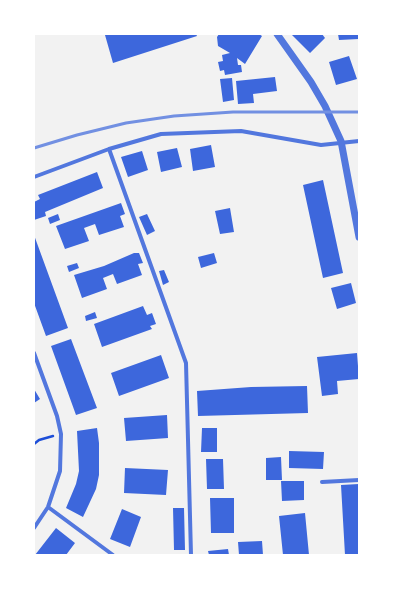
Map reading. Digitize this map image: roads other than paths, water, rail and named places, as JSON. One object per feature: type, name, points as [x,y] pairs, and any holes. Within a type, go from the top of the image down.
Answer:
[{"type":"street","points":[[277,34],[311,82],[325,106],[341,142],[359,237]]},
{"type":"street","points":[[34,177],[109,149],[161,134],[241,131],[321,144],[359,141]]},
{"type":"street","points":[[109,149],[186,363],[191,555]]},
{"type":"street","points":[[34,355],[58,416],[61,434],[60,471],[48,507],[34,528]]},
{"type":"street","points":[[322,482],[359,480]]},
{"type":"street","points":[[48,507],[113,555]]},
{"type":"railway","points":[[34,148],[77,135],[126,123],[174,116],[233,112],[359,112]]}]
